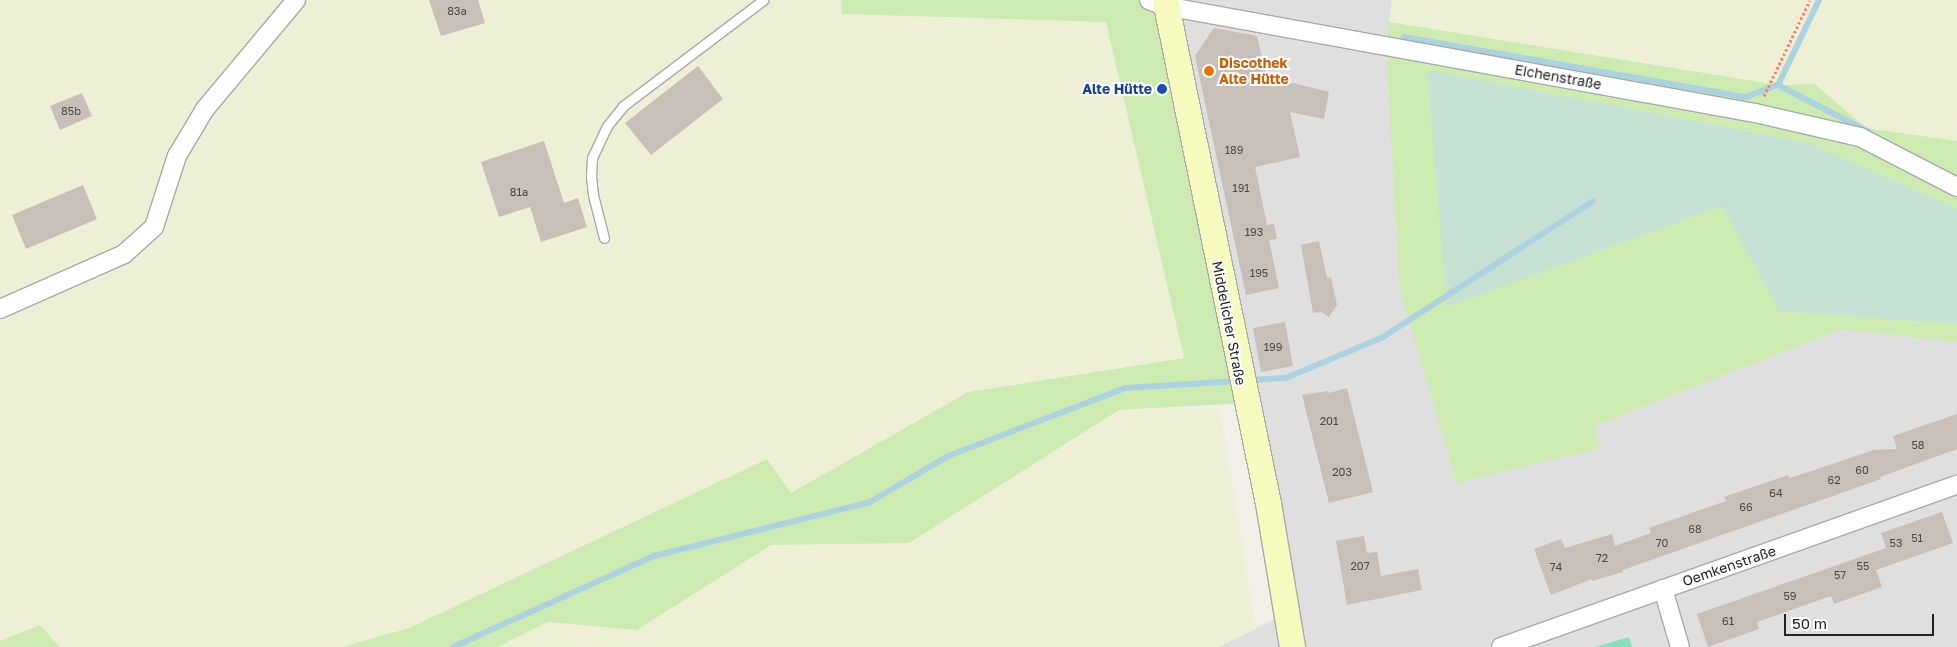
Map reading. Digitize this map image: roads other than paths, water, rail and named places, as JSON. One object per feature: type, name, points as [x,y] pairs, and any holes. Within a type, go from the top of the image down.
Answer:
[{"type":"street","points":[[0,309],[124,254],[154,227],[177,156],[205,109],[296,0]]},
{"type":"street","name":"Eichenstraße","points":[[1160,2],[1756,113],[1860,137],[1957,188]]},
{"type":"street","name":"Middelicher Straße","points":[[1160,2],[1268,503],[1292,647]]},
{"type":"street","name":"Oemkenstraße","points":[[1501,647],[1957,485]]},
{"type":"street","points":[[1664,589],[1680,647]]},
{"type":"lane","points":[[604,238],[593,195],[591,176],[592,158],[607,126],[623,106],[763,0]]},
{"type":"waterway","points":[[1778,85],[1819,0]]},
{"type":"waterway","points":[[1404,37],[1746,97],[1778,85],[1869,132]]},
{"type":"waterway","points":[[1248,380],[1286,378],[1383,337],[1593,201]]},
{"type":"waterway","points":[[453,647],[654,556],[870,502],[948,456],[1125,388],[1238,381]]},
{"type":"place","name":"Discothek Alte Hütte","points":[[1209,71]]},
{"type":"place","name":"Alte Hütte","points":[[1162,89]]}]
